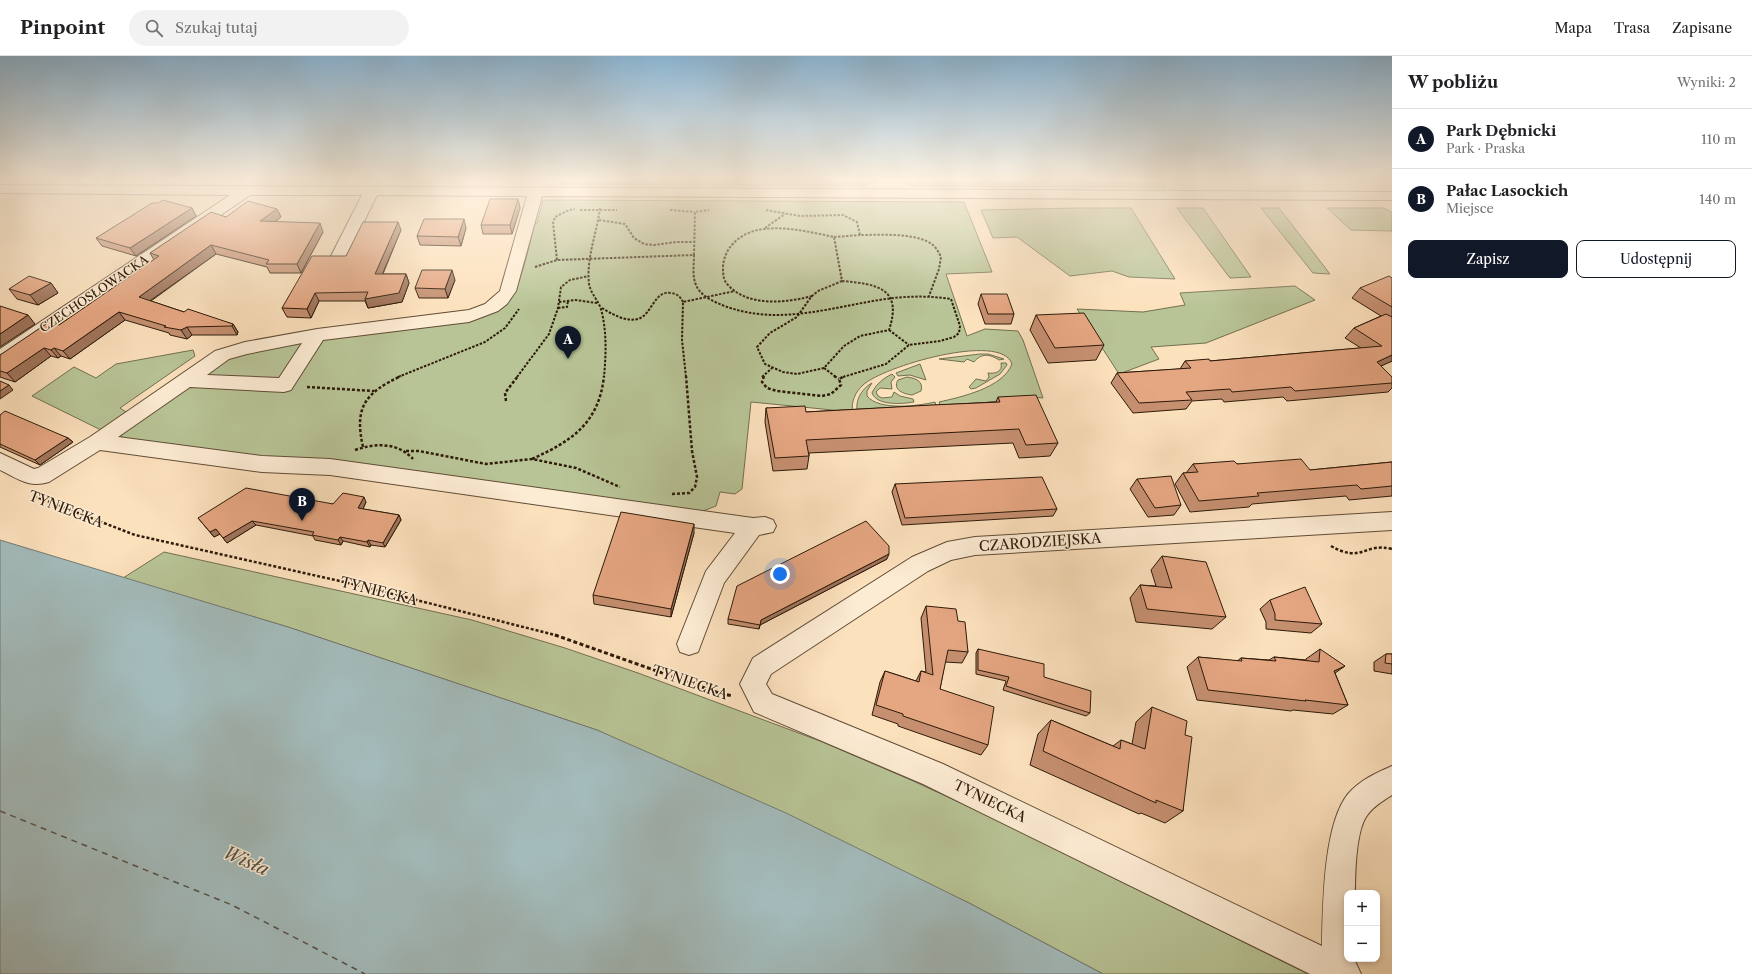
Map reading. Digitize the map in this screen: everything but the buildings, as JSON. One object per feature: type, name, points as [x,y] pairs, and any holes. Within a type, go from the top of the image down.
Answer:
[{"type":"street","name":"CZECHOSŁOWACKA","points":[[0,358],[202,221]]},
{"type":"street","points":[[338,256],[356,221]]},
{"type":"street","points":[[31,486],[42,476],[97,442],[222,355],[245,348],[317,335],[469,316],[481,313],[494,307],[500,302],[508,291],[525,221]]},
{"type":"street","points":[[185,380],[284,385],[317,335]]},
{"type":"street","points":[[97,442],[262,464],[330,467],[759,526],[714,578],[689,644]]},
{"type":"street","name":"TYNIECKA","points":[[0,461],[31,486]]},
{"type":"street","name":"CZARODZIEJSKA","points":[[763,703],[753,684],[762,666],[920,564],[947,551],[975,546],[1392,521]]},
{"type":"street","name":"TYNIECKA","points":[[763,703],[933,774],[1342,972]]},
{"type":"street","points":[[1342,972],[1342,865],[1346,833],[1356,808],[1371,791],[1392,780]]},
{"type":"path","points":[[554,221],[557,260]]},
{"type":"path","points":[[599,221],[589,275],[590,290],[601,308],[624,319],[634,320],[640,318],[648,312],[655,299],[661,294],[670,292],[678,295],[683,302],[682,340],[689,399],[692,451],[697,476],[695,487],[689,493],[667,494]]},
{"type":"path","points":[[604,221],[625,224],[634,238],[644,244],[654,245],[676,242],[695,242]]},
{"type":"path","points":[[695,221],[695,285],[706,297],[726,308],[742,312],[779,316],[800,314],[892,298],[929,296],[951,299],[960,330],[955,337],[942,341],[909,345],[896,359],[886,364],[845,375],[839,379]]},
{"type":"path","points":[[775,221],[764,229],[742,236],[731,246],[722,262],[726,282],[735,291],[758,301],[780,303],[812,296]]},
{"type":"path","points":[[855,221],[857,222],[860,235]]},
{"type":"path","points":[[764,229],[790,230],[834,237],[860,235],[918,238],[934,245],[941,257],[939,269],[929,296]]},
{"type":"path","points":[[834,237],[839,274],[842,280]]},
{"type":"path","points":[[531,270],[543,263],[557,260],[694,255]]},
{"type":"path","points":[[506,401],[505,393],[549,334],[558,308],[562,285],[570,280],[589,275]]},
{"type":"path","points":[[889,330],[895,307],[892,298],[885,292],[872,285],[842,280],[821,288],[812,296],[794,320],[773,330],[763,337],[757,347],[766,364],[772,368],[797,374],[824,368],[844,346],[860,336],[889,330],[909,345]]},
{"type":"path","points":[[683,302],[735,291]]},
{"type":"path","points":[[559,302],[568,301],[597,303]]},
{"type":"path","points":[[558,308],[567,307],[568,301]]},
{"type":"path","points":[[363,447],[359,428],[359,416],[364,404],[374,391],[399,376],[472,349],[492,339],[508,326],[520,307]]},
{"type":"path","points":[[532,459],[561,446],[571,439],[581,429],[595,409],[603,382],[606,342],[601,308]]},
{"type":"path","points":[[772,368],[762,377],[762,382],[767,388],[777,391],[822,396],[835,391],[841,385],[839,379],[824,368]]},
{"type":"path","points":[[284,385],[374,391]]},
{"type":"path","points":[[406,451],[419,451],[486,464],[532,459],[576,468],[625,489]]},
{"type":"path","name":"TYNIECKA","points":[[31,486],[135,535],[353,584],[564,637],[719,693],[763,703]]},
{"type":"green space","points":[[538,221],[972,221],[992,272],[946,274],[967,336],[985,329],[1018,331],[1023,340],[1043,398],[1032,397],[1032,400],[987,402],[988,406],[941,407],[939,402],[969,394],[991,385],[1007,372],[1012,364],[1003,355],[987,351],[965,351],[940,355],[916,362],[893,369],[874,378],[858,390],[852,405],[853,412],[751,402],[742,489],[735,494],[720,492],[716,506],[695,514],[266,458],[123,438],[121,435],[122,431],[232,355],[336,336],[472,319],[496,311],[508,302],[517,287],[535,223],[537,223]]},
{"type":"green space","points":[[986,221],[1139,221],[1175,279],[1129,277],[1112,271],[1070,276],[1017,237],[993,238]]},
{"type":"green space","points":[[1187,221],[1212,221],[1251,277],[1230,278]]},
{"type":"green space","points":[[1271,221],[1289,221],[1330,274],[1313,273]]},
{"type":"green space","points":[[1341,221],[1392,221],[1392,231],[1351,230]]},
{"type":"green space","points":[[1295,286],[1315,300],[1206,343],[1151,347],[1159,359],[1119,374],[1077,309],[1143,312],[1185,305],[1180,293]]},
{"type":"green space","points":[[193,350],[195,356],[120,408],[129,414],[103,431],[32,396],[74,367],[96,378],[116,364]]},
{"type":"green space","points":[[988,354],[1004,359],[999,360],[986,355],[980,357],[974,362],[967,359],[964,362],[939,359]]},
{"type":"green space","points":[[1001,363],[1006,363],[1007,365],[1000,374],[976,388],[971,389],[969,387],[976,379],[986,381],[989,377],[988,373],[998,372],[1001,368]]},
{"type":"green space","points":[[920,364],[926,380],[910,375],[898,376],[896,373]]},
{"type":"green space","points":[[892,374],[895,377],[891,382],[892,389],[880,388],[876,392],[878,396],[882,398],[892,397],[894,392],[900,396],[913,399],[914,402],[890,403],[879,400],[875,397],[872,393],[878,384]]},
{"type":"green space","points":[[907,377],[916,379],[920,382],[922,388],[921,391],[912,395],[906,394],[898,389],[898,380]]},
{"type":"green space","points":[[872,383],[867,391],[867,396],[880,404],[889,406],[909,406],[935,402],[938,411],[858,414],[857,405],[859,396]]},
{"type":"green space","points":[[164,552],[472,620],[565,648],[638,673],[820,741],[911,780],[1000,821],[1308,974],[1103,974],[969,903],[597,730],[288,627],[123,578]]},
{"type":"water","name":"Wisła","points":[[0,540],[288,627],[597,730],[786,813],[969,903],[1103,974],[0,974]]},
{"type":"ferry route","points":[[0,811],[232,905],[365,974]]},
{"type":"place","name":"Park Dębnicki","points":[[568,359]]},
{"type":"place","name":"Pałac Lasockich","points":[[302,521]]}]
